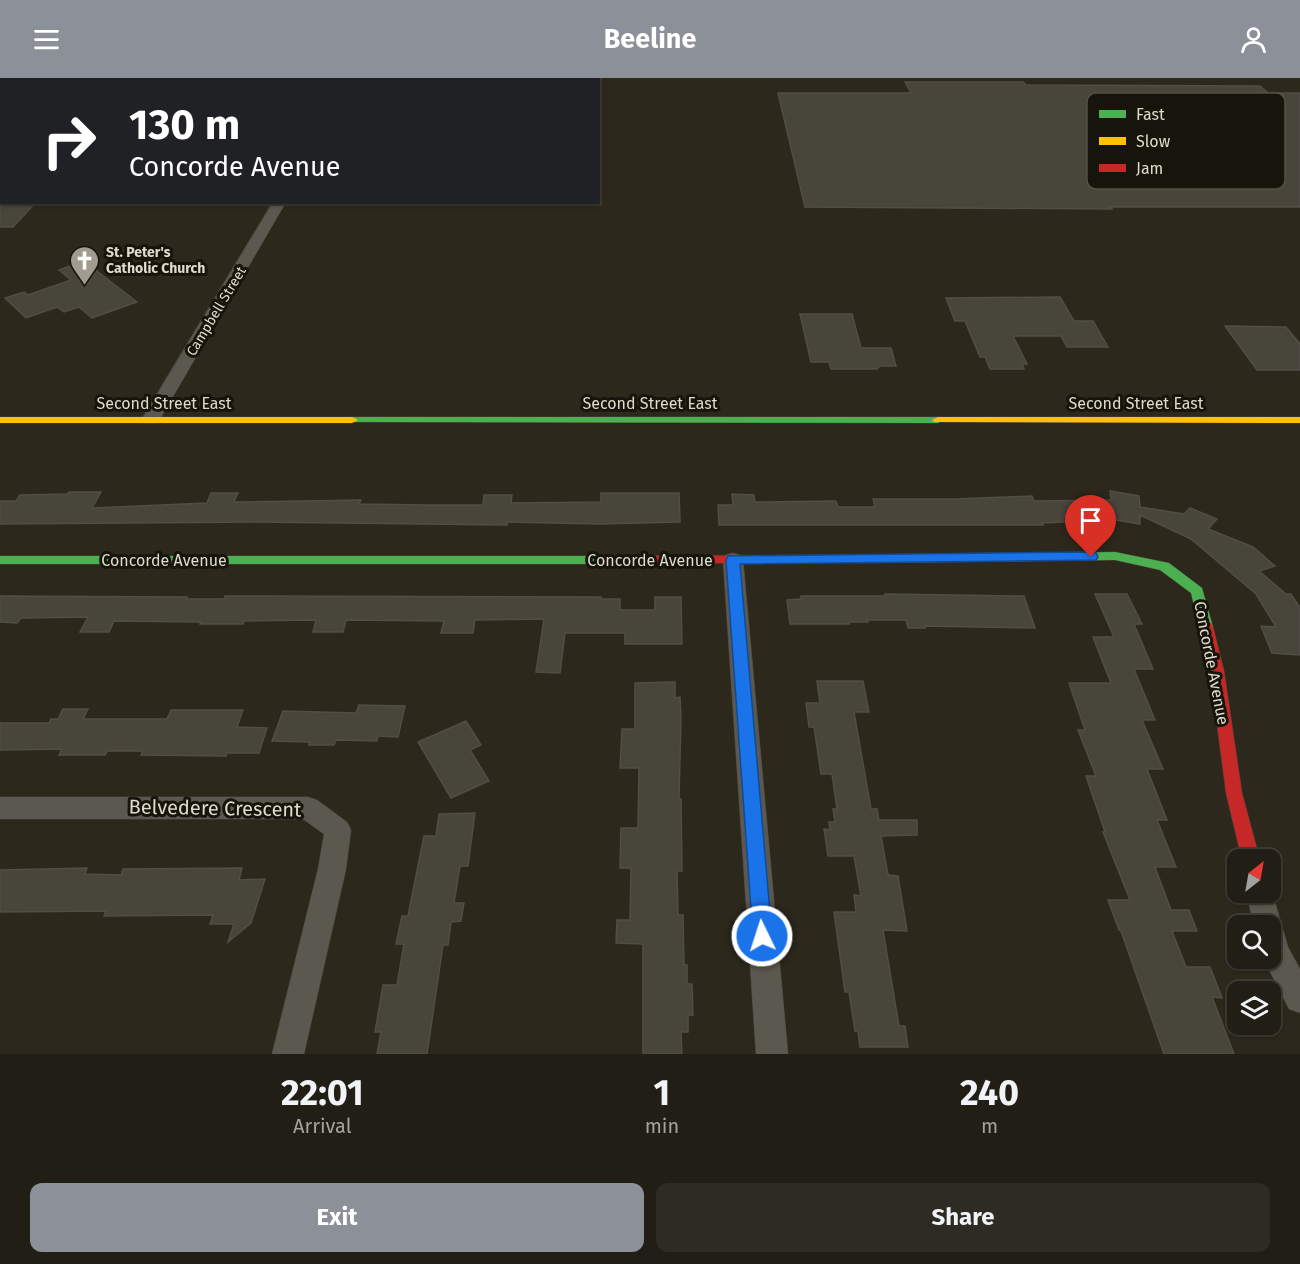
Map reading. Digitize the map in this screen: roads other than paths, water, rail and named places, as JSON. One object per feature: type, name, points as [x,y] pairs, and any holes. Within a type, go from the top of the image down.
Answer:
[{"type":"main road","name":"Second Street East","points":[[0,420],[1300,420]]},
{"type":"main road","name":"Concorde Avenue","points":[[0,560],[733,560],[1115,556],[1164,566],[1197,591],[1217,671],[1234,793],[1248,849]]},
{"type":"street","name":"Campbell Street","points":[[151,420],[279,204]]},
{"type":"street","points":[[733,560],[772,1054]]},
{"type":"street","name":"Belvedere Crescent","points":[[0,808],[308,808],[339,830],[332,869],[288,1054]]},
{"type":"street","points":[[1281,963],[1300,999]]},
{"type":"place","name":"St. Peter's Catholic Church","points":[[85,286]]}]
